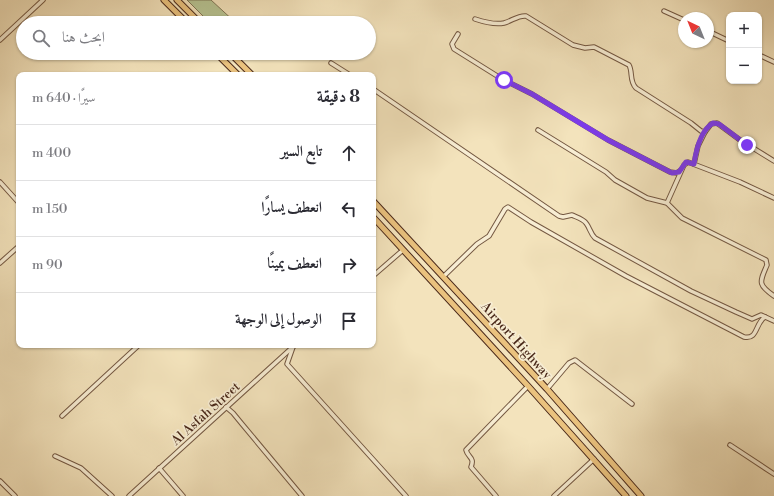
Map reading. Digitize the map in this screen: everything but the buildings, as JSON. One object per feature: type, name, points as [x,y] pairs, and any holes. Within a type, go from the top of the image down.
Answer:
[{"type":"highway","points":[[164,0],[180,16]]},
{"type":"highway","points":[[177,0],[193,16]]},
{"type":"highway","points":[[223,60],[235,72]]},
{"type":"highway","points":[[237,60],[249,72]]},
{"type":"highway","name":"Airport Highway","points":[[376,204],[547,389],[641,496]]},
{"type":"highway","name":"Airport Highway","points":[[376,220],[528,386],[626,496]]},
{"type":"street","points":[[26,16],[43,0]]},
{"type":"street","points":[[664,11],[678,17]]},
{"type":"street","points":[[475,20],[499,24],[521,16],[526,16],[573,44],[585,48],[594,47],[629,65],[631,69],[631,82],[636,88],[701,131],[705,132]]},
{"type":"street","points":[[0,40],[16,25]]},
{"type":"street","points":[[0,32],[4,36]]},
{"type":"street","points":[[458,34],[452,44],[454,49],[502,79],[532,94],[608,140],[670,172],[675,173],[681,170]]},
{"type":"street","points":[[714,34],[726,40]]},
{"type":"street","points":[[762,56],[774,62]]},
{"type":"street","points":[[331,63],[345,72]]},
{"type":"street","points":[[376,91],[559,216],[563,217],[572,215],[584,221],[595,238],[691,290],[736,312],[752,319],[760,316],[774,321]]},
{"type":"street","points":[[694,164],[698,146],[705,132],[711,124],[717,123],[740,140],[774,161]]},
{"type":"street","points":[[538,130],[606,172],[615,180],[647,198],[667,203],[682,218],[766,260],[767,266],[761,279],[761,283],[763,287],[774,296]]},
{"type":"street","points":[[667,203],[686,162],[740,182],[774,198]]},
{"type":"street","points":[[0,182],[16,200]]},
{"type":"street","points":[[444,276],[477,244],[489,236],[505,209],[508,207],[531,222],[626,276],[744,338],[753,336],[759,322],[764,317]]},
{"type":"street","points":[[0,263],[16,249]]},
{"type":"street","points":[[376,273],[404,250]]},
{"type":"street","points":[[62,416],[136,348]]},
{"type":"street","name":"Al Asfah Street","points":[[129,496],[292,348]]},
{"type":"street","points":[[293,348],[287,364],[406,496]]},
{"type":"street","points":[[547,389],[569,363],[575,360],[632,404]]},
{"type":"street","points":[[496,496],[471,467],[472,459],[466,450],[528,386]]},
{"type":"street","points":[[226,407],[233,413],[302,496]]},
{"type":"street","points":[[730,445],[774,474]]},
{"type":"street","points":[[54,456],[81,468],[112,496]]},
{"type":"street","points":[[554,496],[594,459]]},
{"type":"street","points":[[159,468],[183,496]]},
{"type":"street","points":[[0,481],[15,496]]},
{"type":"green space","points":[[187,0],[211,0],[228,16],[203,16]]},
{"type":"route","points":[[504,80],[532,94],[608,140],[672,173],[679,172],[686,162],[694,164],[696,150],[705,132],[713,123],[719,124],[747,145]]}]
